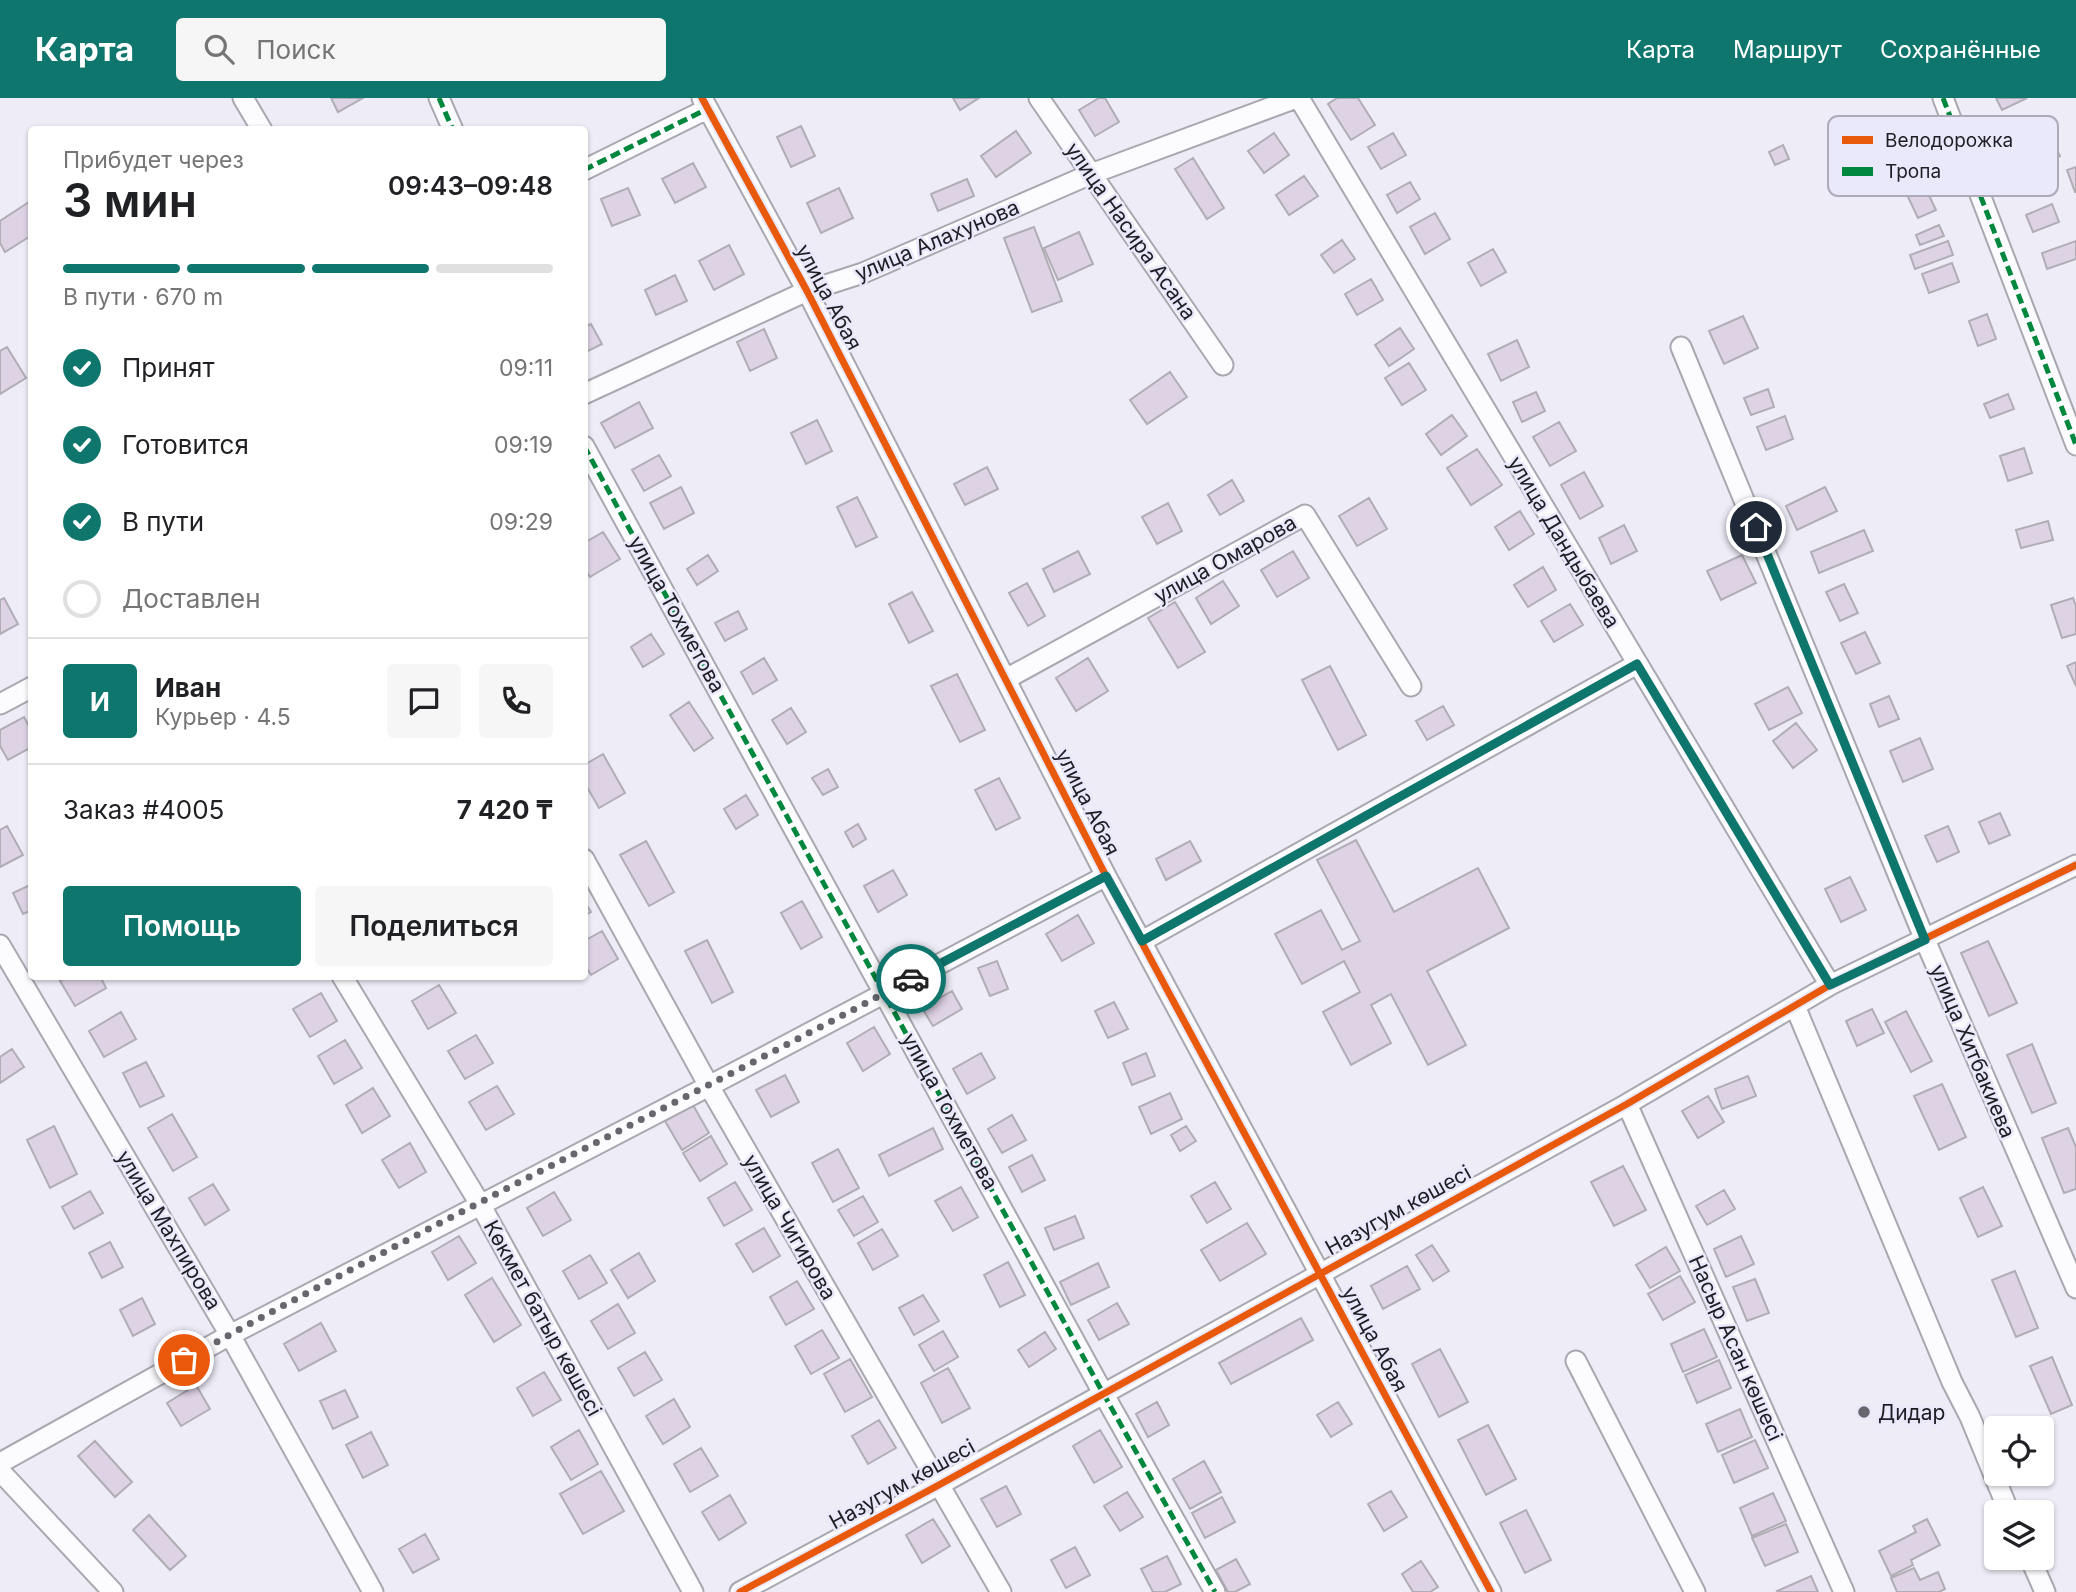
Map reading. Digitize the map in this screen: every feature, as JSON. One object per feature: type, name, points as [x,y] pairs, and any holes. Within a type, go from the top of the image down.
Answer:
[{"type":"street","points":[[243,98],[260,126]]},
{"type":"street","points":[[439,98],[451,126]]},
{"type":"street","name":"улица Насира Асана","points":[[1039,98],[1223,365]]},
{"type":"street","name":"улица Алахунова","points":[[588,392],[807,291],[863,273],[1090,174],[1297,98]]},
{"type":"street","name":"улица Дандыбаева","points":[[1297,98],[1830,985]]},
{"type":"street","points":[[1943,98],[1950,116]]},
{"type":"street","points":[[588,168],[704,103]]},
{"type":"street","name":"улица Абая","points":[[704,103],[807,291],[1106,876],[1490,1592]]},
{"type":"street","points":[[1981,196],[2076,445]]},
{"type":"street","name":"улица Хитбакиева","points":[[1681,347],[1925,940],[2076,1288]]},
{"type":"street","name":"улица Тохметова","points":[[588,453],[1103,1393],[1215,1592]]},
{"type":"street","name":"улица Омарова","points":[[1006,679],[1305,515],[1411,686]]},
{"type":"street","points":[[1142,941],[1637,664]]},
{"type":"street","points":[[0,704],[28,689]]},
{"type":"street","name":"Назугум көшесі","points":[[740,1592],[1628,1104],[1830,985],[2076,865]]},
{"type":"street","name":"улица Чигирова","points":[[588,866],[709,1086],[937,1486],[1001,1592]]},
{"type":"street","points":[[0,1462],[230,1335],[1106,876]]},
{"type":"street","name":"улица Махпирова","points":[[0,945],[230,1335],[373,1592]]},
{"type":"street","name":"Көкмет батыр көшесі","points":[[344,980],[480,1203],[693,1592]]},
{"type":"street","points":[[1795,1006],[2004,1500]]},
{"type":"street","name":"Насыр Асан көшесі","points":[[1628,1104],[1844,1592]]},
{"type":"street","points":[[1576,1361],[1695,1592]]},
{"type":"street","points":[[0,1471],[113,1592]]},
{"type":"street","points":[[2035,1570],[2045,1592]]},
{"type":"building","points":[[331,98],[363,98],[338,112]]},
{"type":"building","points":[[953,98],[979,98],[960,110]]},
{"type":"building","points":[[1099,98],[1105,98],[1119,122],[1095,136],[1079,110]]},
{"type":"building","points":[[1337,98],[1358,98],[1375,125],[1351,140],[1328,104]]},
{"type":"building","points":[[1996,98],[2027,98],[2002,110]]},
{"type":"building","points":[[801,126],[815,156],[791,167],[777,137]]},
{"type":"building","points":[[1016,131],[1031,153],[996,177],[981,156]]},
{"type":"building","points":[[1274,133],[1289,155],[1264,173],[1248,151]]},
{"type":"building","points":[[1393,133],[1406,155],[1381,169],[1368,147]]},
{"type":"building","points":[[1783,145],[1789,159],[1775,165],[1769,152]]},
{"type":"building","points":[[1193,158],[1224,208],[1207,219],[1175,169]]},
{"type":"building","points":[[693,163],[706,187],[675,203],[662,179]]},
{"type":"building","points":[[2076,167],[2076,192],[2075,192],[2067,170]]},
{"type":"building","points":[[1304,176],[1318,196],[1289,215],[1276,195]]},
{"type":"building","points":[[967,179],[974,196],[938,211],[931,194]]},
{"type":"building","points":[[1410,182],[1420,199],[1397,213],[1387,195]]},
{"type":"building","points":[[628,188],[640,215],[612,226],[601,199]]},
{"type":"building","points":[[839,188],[853,218],[821,233],[807,203]]},
{"type":"building","points":[[1929,196],[1936,210],[1918,218],[1908,197]]},
{"type":"building","points":[[28,203],[28,238],[5,252],[0,243],[0,221]]},
{"type":"building","points":[[2052,204],[2059,222],[2033,232],[2026,215]]},
{"type":"building","points":[[1435,213],[1450,239],[1425,254],[1410,227]]},
{"type":"building","points":[[1939,225],[1944,236],[1920,245],[1916,235]]},
{"type":"building","points":[[1034,227],[1062,301],[1032,312],[1004,238]]},
{"type":"building","points":[[1079,232],[1093,264],[1058,280],[1044,248]]},
{"type":"building","points":[[1342,240],[1355,259],[1334,273],[1321,255]]},
{"type":"building","points":[[1948,241],[1953,255],[1915,269],[1910,255]]},
{"type":"building","points":[[2076,241],[2076,259],[2047,269],[2042,253]]},
{"type":"building","points":[[729,245],[744,274],[714,290],[699,261]]},
{"type":"building","points":[[1493,249],[1506,272],[1481,286],[1468,263]]},
{"type":"building","points":[[1952,263],[1959,282],[1929,293],[1922,274]]},
{"type":"building","points":[[675,275],[687,301],[656,315],[645,290]]},
{"type":"building","points":[[1371,279],[1383,300],[1357,315],[1345,294]]},
{"type":"building","points":[[1987,314],[1996,339],[1978,346],[1969,321]]},
{"type":"building","points":[[1743,316],[1758,348],[1724,364],[1709,331]]},
{"type":"building","points":[[591,324],[602,344],[588,351],[588,325]]},
{"type":"building","points":[[1400,328],[1414,349],[1389,366],[1375,345]]},
{"type":"building","points":[[764,329],[777,358],[750,371],[737,342]]},
{"type":"building","points":[[1517,340],[1529,367],[1501,381],[1488,354]]},
{"type":"building","points":[[7,347],[26,378],[0,394],[0,351]]},
{"type":"building","points":[[1409,363],[1426,390],[1402,405],[1385,378]]},
{"type":"building","points":[[1170,372],[1187,397],[1147,424],[1130,400]]},
{"type":"building","points":[[1768,389],[1774,407],[1751,415],[1744,398]]},
{"type":"building","points":[[1536,392],[1545,411],[1522,422],[1513,402]]},
{"type":"building","points":[[2008,394],[2014,409],[1990,418],[1984,404]]},
{"type":"building","points":[[639,402],[653,428],[615,448],[601,423]]},
{"type":"building","points":[[1452,415],[1467,436],[1441,455],[1426,434]]},
{"type":"building","points":[[1785,416],[1793,439],[1766,450],[1757,427]]},
{"type":"building","points":[[817,420],[832,451],[806,464],[791,433]]},
{"type":"building","points":[[1559,422],[1576,451],[1550,466],[1533,437]]},
{"type":"building","points":[[2024,448],[2032,473],[2008,481],[2000,456]]},
{"type":"building","points":[[1477,449],[1502,485],[1471,505],[1447,468]]},
{"type":"building","points":[[659,455],[671,476],[644,491],[632,470]]},
{"type":"building","points":[[987,467],[998,489],[965,505],[954,484]]},
{"type":"building","points":[[1584,472],[1603,506],[1580,519],[1561,485]]},
{"type":"building","points":[[1232,480],[1244,501],[1220,515],[1208,495]]},
{"type":"building","points":[[681,487],[694,513],[664,529],[650,503]]},
{"type":"building","points":[[1825,487],[1837,511],[1797,530],[1786,506]]},
{"type":"building","points":[[857,497],[877,537],[856,547],[837,507]]},
{"type":"building","points":[[1369,498],[1387,529],[1357,546],[1339,516]]},
{"type":"building","points":[[1168,503],[1182,531],[1157,544],[1142,517]]},
{"type":"building","points":[[1520,511],[1534,534],[1509,550],[1495,527]]},
{"type":"building","points":[[2048,521],[2053,540],[2021,548],[2016,530]]},
{"type":"building","points":[[1624,525],[1637,551],[1611,564],[1599,538]]},
{"type":"building","points":[[1864,530],[1873,551],[1819,573],[1811,552]]},
{"type":"building","points":[[603,532],[620,559],[590,577],[588,541]]},
{"type":"building","points":[[1078,551],[1090,574],[1054,592],[1043,569]]},
{"type":"building","points":[[1293,551],[1309,578],[1277,597],[1261,570]]},
{"type":"building","points":[[708,555],[718,571],[697,585],[687,569]]},
{"type":"building","points":[[1742,555],[1756,583],[1721,600],[1707,571]]},
{"type":"building","points":[[1543,567],[1556,590],[1528,607],[1514,585]]},
{"type":"building","points":[[1223,581],[1239,606],[1211,624],[1196,598]]},
{"type":"building","points":[[1027,583],[1045,616],[1028,626],[1009,593]]},
{"type":"building","points":[[1844,584],[1858,613],[1840,621],[1826,592]]},
{"type":"building","points":[[912,592],[933,631],[909,643],[889,604]]},
{"type":"building","points":[[4,598],[18,624],[0,634],[0,600]]},
{"type":"building","points":[[2073,598],[2076,606],[2076,634],[2062,638],[2051,605]]},
{"type":"building","points":[[1175,602],[1205,652],[1178,668],[1148,618]]},
{"type":"building","points":[[1570,604],[1583,625],[1554,642],[1541,621]]},
{"type":"building","points":[[738,611],[747,629],[725,641],[715,623]]},
{"type":"building","points":[[1865,632],[1880,663],[1856,674],[1841,643]]},
{"type":"building","points":[[651,634],[664,654],[643,667],[631,647]]},
{"type":"building","points":[[764,658],[777,680],[753,694],[741,672]]},
{"type":"building","points":[[1088,658],[1108,691],[1076,711],[1056,678]]},
{"type":"building","points":[[2076,662],[2076,686],[2067,666]]},
{"type":"building","points":[[1330,666],[1366,735],[1338,750],[1302,680]]},
{"type":"building","points":[[957,674],[985,730],[960,742],[931,686]]},
{"type":"building","points":[[1788,687],[1802,713],[1769,730],[1755,704]]},
{"type":"building","points":[[1889,696],[1899,719],[1879,727],[1870,704]]},
{"type":"building","points":[[689,702],[713,738],[694,751],[670,715]]},
{"type":"building","points":[[1443,706],[1454,725],[1427,740],[1416,721]]},
{"type":"building","points":[[791,708],[806,732],[787,744],[772,720]]},
{"type":"building","points":[[24,717],[28,724],[28,749],[8,760],[0,746],[0,730]]},
{"type":"building","points":[[1796,723],[1817,750],[1793,768],[1773,741]]},
{"type":"building","points":[[1920,738],[1933,769],[1903,782],[1890,751]]},
{"type":"building","points":[[603,754],[625,793],[599,808],[588,789],[588,763]]},
{"type":"building","points":[[828,769],[838,787],[823,795],[812,778]]},
{"type":"building","points":[[999,778],[1020,818],[996,830],[975,790]]},
{"type":"building","points":[[746,795],[758,815],[736,829],[724,809]]},
{"type":"building","points":[[2000,813],[2010,835],[1989,844],[1979,822]]},
{"type":"building","points":[[858,824],[866,839],[853,847],[845,832]]},
{"type":"building","points":[[7,826],[23,855],[0,867],[0,830]]},
{"type":"building","points":[[1948,826],[1959,852],[1937,862],[1925,836]]},
{"type":"building","points":[[1356,840],[1394,912],[1478,868],[1509,928],[1427,971],[1466,1045],[1428,1065],[1391,994],[1371,1005],[1391,1043],[1351,1065],[1323,1012],[1360,992],[1344,961],[1302,984],[1275,934],[1321,910],[1342,950],[1360,941],[1317,860]]},
{"type":"building","points":[[646,841],[674,892],[649,906],[620,855]]},
{"type":"building","points":[[1190,841],[1201,861],[1166,880],[1156,859]]},
{"type":"building","points":[[893,870],[907,895],[878,912],[864,886]]},
{"type":"building","points":[[1850,877],[1866,910],[1841,922],[1825,889]]},
{"type":"building","points":[[28,886],[28,912],[23,914],[13,893]]},
{"type":"building","points":[[802,901],[822,937],[801,949],[781,913]]},
{"type":"building","points":[[1078,915],[1094,943],[1062,961],[1046,934]]},
{"type":"building","points":[[602,931],[618,959],[591,975],[588,970],[588,939]]},
{"type":"building","points":[[707,940],[733,992],[712,1003],[685,951]]},
{"type":"building","points":[[1988,941],[2017,1003],[1989,1016],[1961,953]]},
{"type":"building","points":[[997,961],[1008,989],[990,996],[978,968]]},
{"type":"building","points":[[102,980],[106,988],[75,1006],[60,981]]},
{"type":"building","points":[[439,985],[456,1013],[428,1029],[412,1001]]},
{"type":"building","points":[[952,991],[962,1009],[933,1026],[922,1008]]},
{"type":"building","points":[[321,993],[337,1021],[310,1037],[293,1009]]},
{"type":"building","points":[[1114,1002],[1128,1029],[1108,1038],[1095,1011]]},
{"type":"building","points":[[1872,1009],[1884,1033],[1857,1046],[1846,1021]]},
{"type":"building","points":[[1906,1011],[1932,1061],[1911,1072],[1885,1022]]},
{"type":"building","points":[[121,1012],[136,1039],[104,1057],[89,1031]]},
{"type":"building","points":[[874,1027],[890,1054],[863,1071],[847,1043]]},
{"type":"building","points":[[476,1035],[493,1063],[465,1079],[448,1051]]},
{"type":"building","points":[[345,1040],[362,1068],[334,1084],[318,1056]]},
{"type":"building","points":[[2032,1044],[2056,1103],[2032,1113],[2007,1055]]},
{"type":"building","points":[[12,1049],[24,1067],[0,1083],[0,1057]]},
{"type":"building","points":[[981,1053],[995,1078],[967,1094],[953,1069]]},
{"type":"building","points":[[1146,1053],[1155,1076],[1132,1085],[1123,1063]]},
{"type":"building","points":[[146,1062],[164,1096],[140,1107],[123,1073]]},
{"type":"building","points":[[785,1075],[799,1102],[771,1117],[756,1090]]},
{"type":"building","points":[[1748,1076],[1756,1096],[1722,1109],[1715,1089]]},
{"type":"building","points":[[1942,1084],[1966,1137],[1939,1150],[1914,1096]]},
{"type":"building","points":[[497,1086],[514,1114],[486,1130],[469,1102]]},
{"type":"building","points":[[373,1088],[390,1116],[362,1133],[346,1105]]},
{"type":"building","points":[[1170,1093],[1182,1119],[1151,1134],[1139,1107]]},
{"type":"building","points":[[1708,1096],[1724,1122],[1698,1138],[1682,1111]]},
{"type":"building","points":[[693,1105],[709,1133],[682,1150],[665,1121]]},
{"type":"building","points":[[172,1114],[197,1157],[173,1171],[148,1128]]},
{"type":"building","points":[[1012,1115],[1026,1140],[1002,1153],[988,1129]]},
{"type":"building","points":[[54,1126],[77,1174],[50,1188],[27,1140]]},
{"type":"building","points":[[1186,1126],[1196,1141],[1180,1151],[1171,1135]]},
{"type":"building","points":[[933,1128],[943,1149],[889,1176],[879,1155]]},
{"type":"building","points":[[2068,1128],[2076,1147],[2076,1189],[2064,1193],[2042,1138]]},
{"type":"building","points":[[711,1136],[727,1164],[700,1181],[683,1153]]},
{"type":"building","points":[[410,1143],[426,1172],[399,1188],[382,1160]]},
{"type":"building","points":[[838,1149],[859,1188],[833,1202],[812,1163]]},
{"type":"building","points":[[1032,1155],[1045,1180],[1022,1192],[1009,1167]]},
{"type":"building","points":[[1623,1166],[1646,1210],[1614,1226],[1591,1182]]},
{"type":"building","points":[[735,1182],[752,1210],[724,1226],[708,1198]]},
{"type":"building","points":[[1215,1182],[1231,1209],[1207,1223],[1191,1196]]},
{"type":"building","points":[[213,1184],[229,1210],[205,1225],[189,1198]]},
{"type":"building","points":[[961,1187],[978,1217],[953,1231],[935,1201]]},
{"type":"building","points":[[1983,1187],[2002,1226],[1978,1237],[1960,1198]]},
{"type":"building","points":[[1724,1190],[1735,1209],[1707,1225],[1696,1206]]},
{"type":"building","points":[[90,1191],[103,1213],[74,1229],[62,1207]]},
{"type":"building","points":[[554,1192],[571,1220],[543,1236],[527,1208]]},
{"type":"building","points":[[863,1196],[878,1222],[854,1236],[838,1210]]},
{"type":"building","points":[[1075,1216],[1084,1238],[1054,1250],[1045,1228]]},
{"type":"building","points":[[1247,1223],[1266,1254],[1220,1281],[1201,1250]]},
{"type":"building","points":[[764,1228],[780,1256],[753,1272],[736,1244]]},
{"type":"building","points":[[882,1229],[898,1256],[873,1270],[858,1243]]},
{"type":"building","points":[[459,1236],[476,1263],[448,1280],[432,1252]]},
{"type":"building","points":[[1741,1236],[1754,1264],[1726,1277],[1714,1249]]},
{"type":"building","points":[[110,1242],[123,1267],[102,1278],[89,1253]]},
{"type":"building","points":[[1432,1245],[1449,1271],[1433,1281],[1416,1255]]},
{"type":"building","points":[[1666,1247],[1680,1271],[1650,1288],[1636,1265]]},
{"type":"building","points":[[639,1253],[655,1281],[628,1298],[611,1270]]},
{"type":"building","points":[[590,1255],[607,1283],[579,1299],[563,1271]]},
{"type":"building","points":[[1008,1262],[1025,1295],[1000,1307],[984,1275]]},
{"type":"building","points":[[1098,1263],[1109,1287],[1071,1305],[1060,1282]]},
{"type":"building","points":[[1407,1266],[1420,1289],[1383,1309],[1371,1286]]},
{"type":"building","points":[[2015,1271],[2038,1328],[2016,1337],[1992,1280]]},
{"type":"building","points":[[1680,1276],[1695,1302],[1663,1320],[1648,1294]]},
{"type":"building","points":[[492,1278],[521,1325],[494,1342],[465,1295]]},
{"type":"building","points":[[1755,1279],[1769,1313],[1747,1321],[1733,1287]]},
{"type":"building","points":[[797,1281],[814,1309],[786,1325],[770,1297]]},
{"type":"building","points":[[923,1295],[939,1321],[914,1335],[899,1308]]},
{"type":"building","points":[[142,1298],[155,1324],[133,1336],[120,1310]]},
{"type":"building","points":[[1117,1303],[1129,1324],[1099,1340],[1088,1320]]},
{"type":"building","points":[[618,1304],[635,1333],[608,1349],[591,1321]]},
{"type":"building","points":[[1301,1318],[1313,1340],[1231,1384],[1219,1363]]},
{"type":"building","points":[[321,1323],[336,1351],[299,1371],[284,1344]]},
{"type":"building","points":[[1704,1329],[1717,1357],[1683,1372],[1671,1344]]},
{"type":"building","points":[[822,1330],[839,1358],[811,1374],[795,1346]]},
{"type":"building","points":[[943,1331],[958,1357],[934,1371],[919,1345]]},
{"type":"building","points":[[1045,1332],[1056,1349],[1029,1367],[1018,1350]]},
{"type":"building","points":[[1440,1349],[1468,1402],[1439,1417],[1412,1364]]},
{"type":"building","points":[[645,1352],[662,1380],[634,1396],[618,1368]]},
{"type":"building","points":[[2052,1357],[2072,1405],[2051,1414],[2030,1366]]},
{"type":"building","points":[[850,1359],[872,1397],[845,1412],[824,1374]]},
{"type":"building","points":[[1719,1360],[1731,1388],[1697,1403],[1685,1375]]},
{"type":"building","points":[[948,1368],[970,1408],[942,1423],[921,1383]]},
{"type":"building","points":[[544,1372],[561,1400],[533,1416],[517,1388]]},
{"type":"building","points":[[196,1385],[210,1409],[181,1426],[167,1403]]},
{"type":"building","points":[[345,1390],[358,1417],[333,1429],[320,1401]]},
{"type":"building","points":[[674,1399],[690,1427],[663,1444],[646,1416]]},
{"type":"building","points":[[1157,1402],[1169,1425],[1148,1437],[1136,1414]]},
{"type":"building","points":[[1338,1402],[1352,1424],[1331,1437],[1317,1415]]},
{"type":"building","points":[[1740,1409],[1752,1437],[1718,1452],[1706,1424]]},
{"type":"building","points":[[879,1420],[896,1448],[868,1464],[852,1436]]},
{"type":"building","points":[[1488,1425],[1516,1479],[1486,1495],[1458,1440]]},
{"type":"building","points":[[579,1430],[598,1464],[571,1480],[551,1447]]},
{"type":"building","points":[[1100,1430],[1122,1467],[1094,1483],[1073,1446]]},
{"type":"building","points":[[371,1432],[388,1465],[363,1478],[346,1445]]},
{"type":"building","points":[[1755,1440],[1768,1468],[1734,1483],[1722,1455]]},
{"type":"building","points":[[95,1441],[132,1482],[115,1497],[78,1456]]},
{"type":"building","points":[[701,1448],[718,1476],[690,1492],[674,1464]]},
{"type":"building","points":[[1204,1461],[1221,1492],[1190,1509],[1173,1479]]},
{"type":"building","points":[[601,1471],[624,1511],[583,1534],[560,1494]]},
{"type":"building","points":[[1006,1486],[1021,1514],[997,1527],[981,1499]]},
{"type":"building","points":[[1391,1491],[1407,1517],[1384,1531],[1368,1504]]},
{"type":"building","points":[[1127,1492],[1143,1517],[1120,1531],[1104,1506]]},
{"type":"building","points":[[1773,1493],[1786,1521],[1752,1536],[1740,1508]]},
{"type":"building","points":[[730,1495],[746,1523],[719,1540],[702,1512]]},
{"type":"building","points":[[1222,1497],[1235,1522],[1205,1538],[1192,1513]]},
{"type":"building","points":[[1526,1510],[1551,1560],[1525,1573],[1500,1523]]},
{"type":"building","points":[[149,1515],[186,1556],[170,1570],[133,1530]]},
{"type":"building","points":[[933,1519],[950,1546],[922,1563],[906,1535]]},
{"type":"building","points":[[1927,1519],[1940,1545],[1911,1560],[1913,1565],[1891,1576],[1879,1551],[1916,1532],[1913,1526]]},
{"type":"building","points":[[1786,1524],[1798,1552],[1765,1566],[1752,1538]]},
{"type":"building","points":[[425,1534],[439,1559],[413,1573],[399,1549]]},
{"type":"building","points":[[1075,1547],[1090,1575],[1066,1588],[1051,1560]]},
{"type":"building","points":[[1167,1556],[1181,1584],[1165,1592],[1153,1592],[1141,1569]]},
{"type":"building","points":[[1236,1559],[1250,1584],[1235,1592],[1228,1592],[1216,1570]]},
{"type":"building","points":[[1421,1561],[1438,1587],[1430,1592],[1413,1592],[1402,1574]]},
{"type":"building","points":[[1914,1568],[1920,1580],[1938,1572],[1945,1589],[1939,1592],[1897,1592],[1891,1578]]},
{"type":"building","points":[[1811,1576],[1818,1592],[1777,1591]]},
{"type":"marked path","points":[[439,98],[451,126]]},
{"type":"marked path","points":[[1943,98],[1950,116]]},
{"type":"marked path","points":[[588,168],[707,109]]},
{"type":"marked path","points":[[1981,196],[2076,445]]},
{"type":"marked path","points":[[588,453],[1103,1393],[1215,1592]]},
{"type":"cycle path","points":[[702,98],[807,291],[1106,876],[1491,1592]]},
{"type":"cycle path","points":[[740,1592],[1627,1104],[1830,985],[2076,865]]},
{"type":"way so far","points":[[184,1360],[911,979]]},
{"type":"place","name":"Дидар","points":[[1864,1412]]},
{"type":"route","points":[[911,979],[1106,876],[1142,941],[1637,664],[1830,985],[1925,940],[1756,527]]}]
